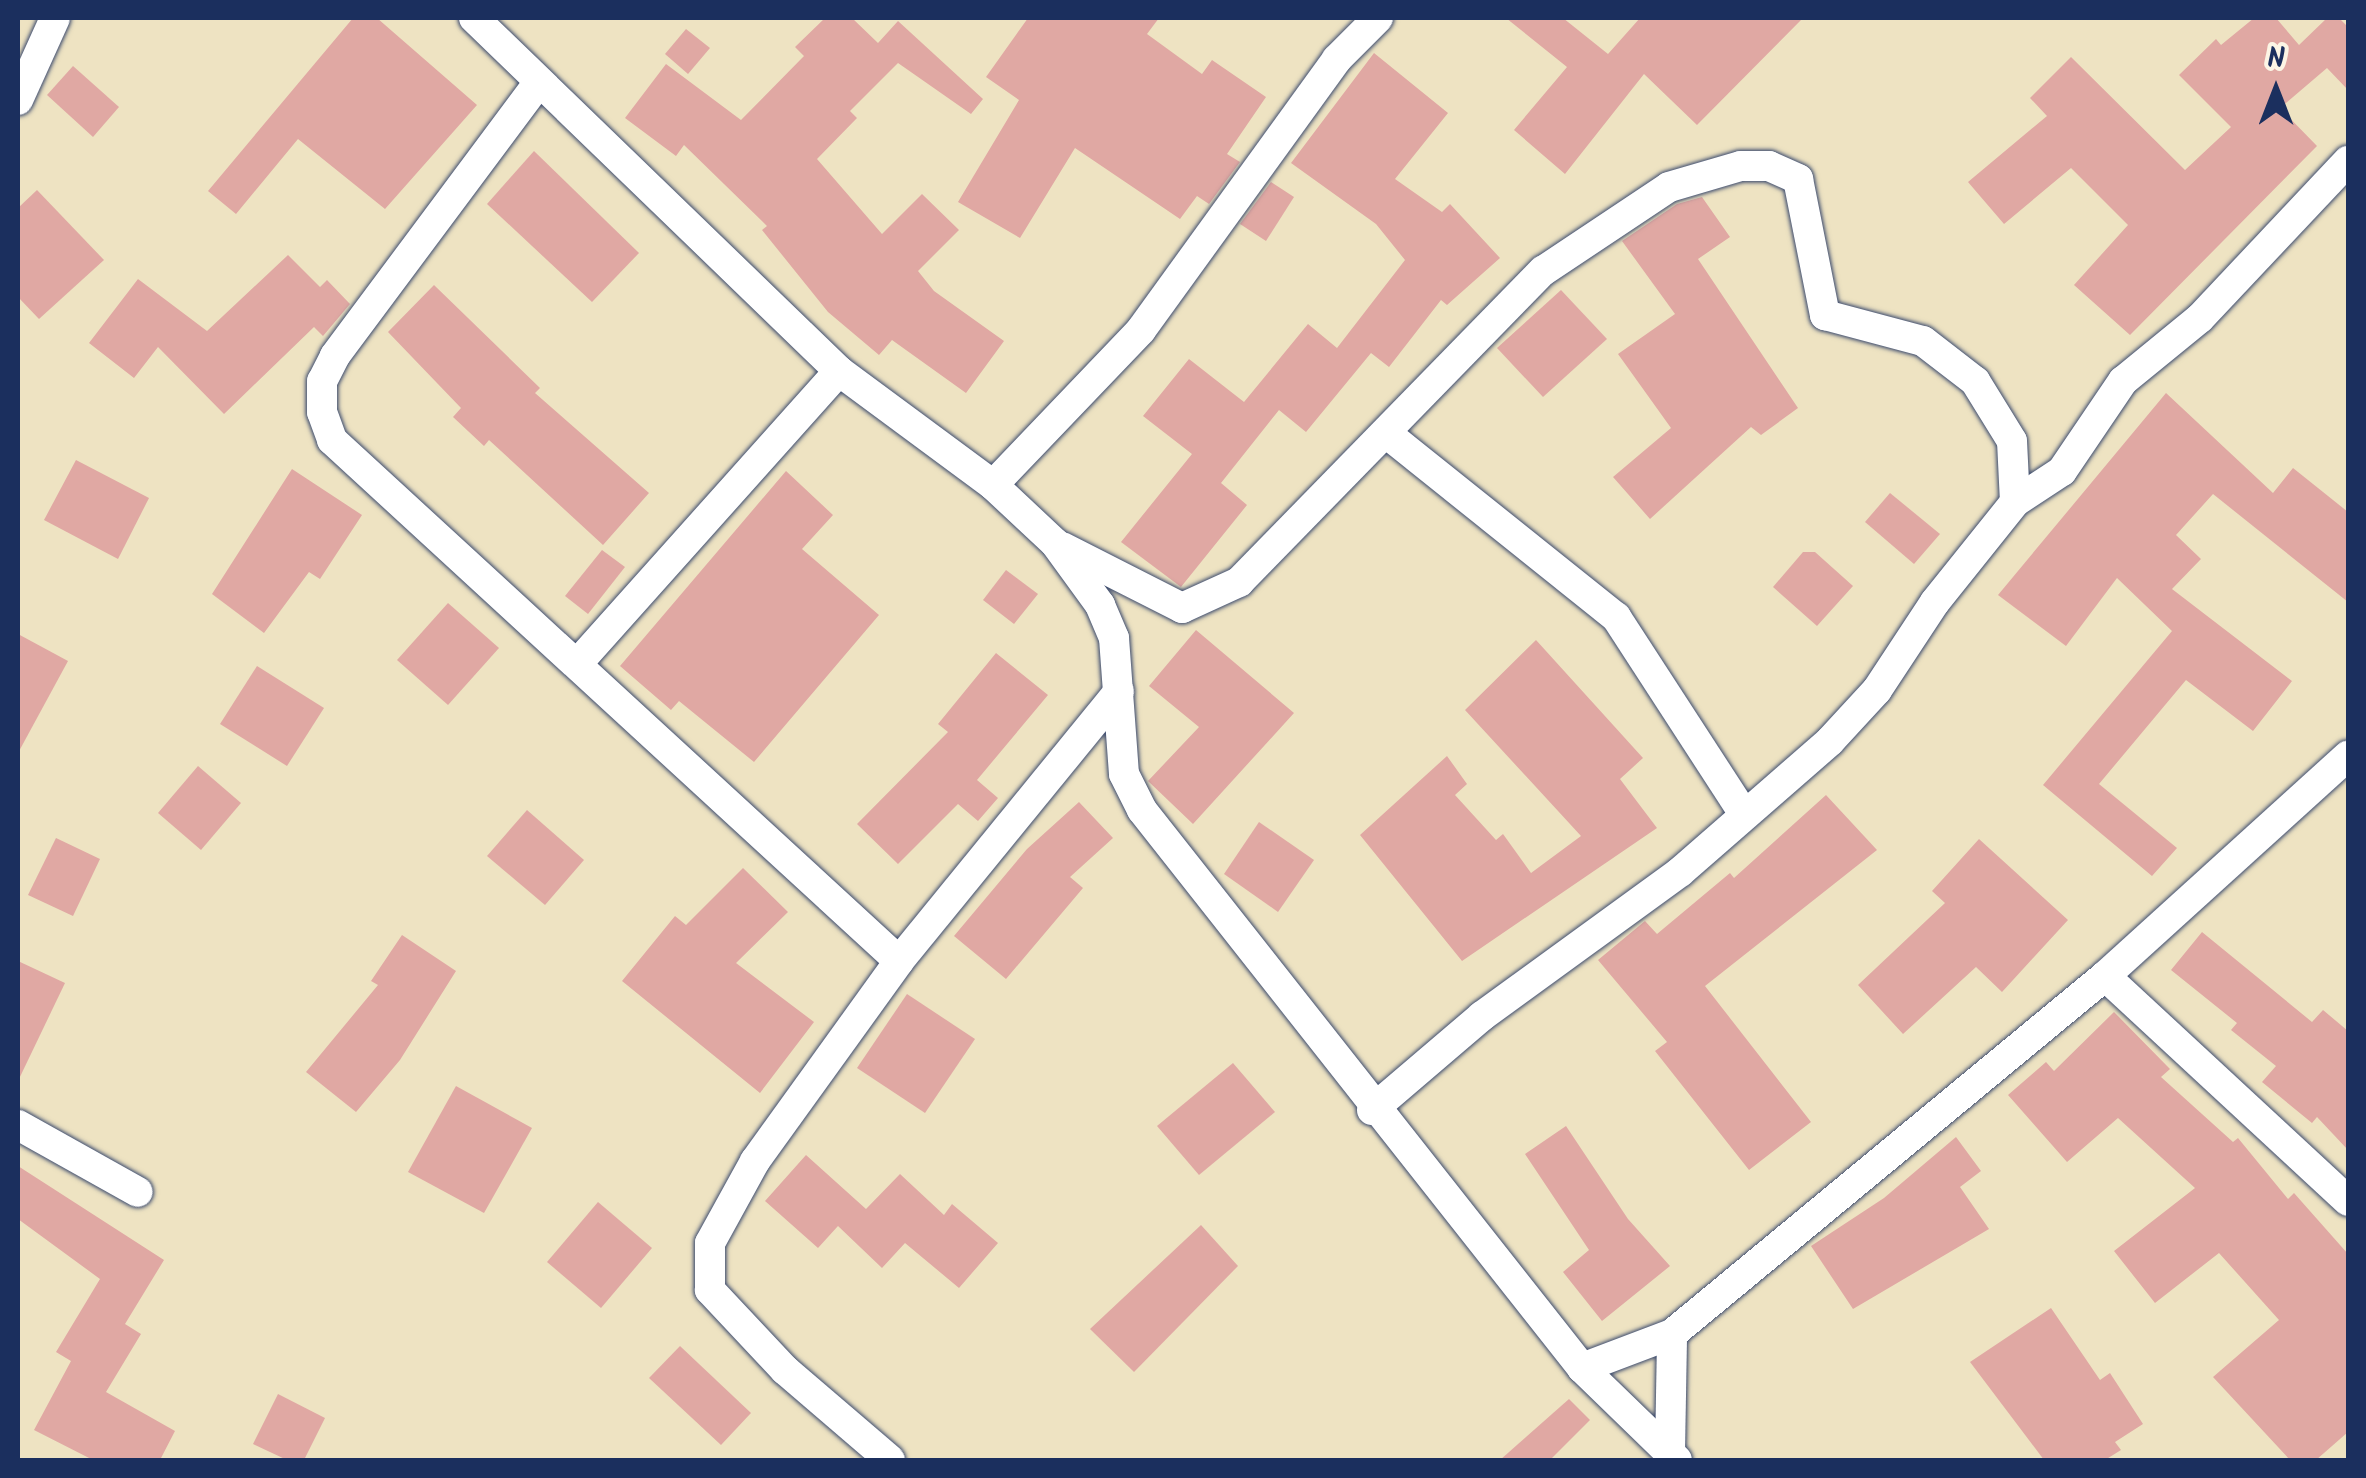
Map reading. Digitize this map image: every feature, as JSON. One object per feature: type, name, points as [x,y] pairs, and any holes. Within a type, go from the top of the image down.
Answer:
[{"type":"street","points":[[18,100],[55,18]]},
{"type":"street","points":[[474,18],[839,371],[993,484],[1054,543],[1100,605],[1114,638],[1124,774],[1142,810],[1372,1110],[1582,1368],[1674,1457]]},
{"type":"street","points":[[993,484],[1141,330],[1337,59],[1378,18]]},
{"type":"street","points":[[539,82],[335,356],[322,381],[322,412],[332,440],[899,961]]},
{"type":"street","points":[[1372,1110],[1482,1016],[1680,872],[1877,690],[1935,602],[2015,502],[2062,471],[2123,382],[2200,318],[2348,161]]},
{"type":"street","points":[[1054,543],[1182,608],[1254,571],[1543,271],[1668,186],[1741,166],[1769,166],[1798,179],[1825,315],[1923,341],[1975,382],[2012,441],[2015,502]]},
{"type":"street","points":[[577,664],[839,371]]},
{"type":"street","points":[[1386,433],[1616,618],[1744,814]]},
{"type":"street","points":[[890,1460],[785,1370],[710,1290],[710,1243],[755,1161],[899,961],[1119,691]]},
{"type":"street","points":[[1582,1368],[1672,1334],[2106,976],[2348,756]]},
{"type":"street","points":[[2106,976],[2348,1202]]},
{"type":"street","points":[[18,1125],[138,1192]]},
{"type":"street","points":[[1672,1334],[1674,1457]]},
{"type":"building","points":[[353,18],[377,18],[477,105],[385,209],[298,139],[236,214],[208,191]]},
{"type":"building","points":[[825,18],[852,18],[878,43],[898,21],[983,99],[971,114],[898,63],[850,111],[857,118],[817,159],[882,234],[922,194],[959,230],[918,271],[934,291],[1004,341],[966,393],[892,340],[879,355],[828,312],[762,230],[767,226],[684,145],[676,156],[625,118],[666,64],[741,120],[804,56],[795,47]]},
{"type":"building","points":[[1028,18],[1159,18],[1147,34],[1202,74],[1212,60],[1266,97],[1227,154],[1240,162],[1209,204],[1197,196],[1180,219],[1075,148],[1020,238],[958,202],[1019,100],[986,77]]},
{"type":"building","points":[[1506,18],[1563,18],[1608,54],[1640,18],[1803,18],[1697,125],[1644,74],[1565,174],[1514,130],[1567,67]]},
{"type":"building","points":[[2254,18],[2276,18],[2299,45],[2327,18],[2339,18],[2348,27],[2348,90],[2327,68],[2280,108],[2317,146],[2130,335],[2074,285],[2128,225],[2071,168],[2004,224],[1968,182],[2047,116],[2030,98],[2071,57],[2185,170],[2231,127],[2179,75],[2216,39],[2221,45]]},
{"type":"building","points":[[686,29],[710,48],[688,74],[665,54]]},
{"type":"building","points":[[1374,53],[1448,113],[1395,179],[1442,212],[1450,204],[1500,258],[1447,305],[1441,300],[1389,367],[1371,353],[1306,432],[1279,410],[1221,483],[1247,505],[1181,587],[1121,542],[1192,454],[1143,416],[1189,359],[1244,402],[1308,324],[1337,348],[1405,260],[1376,224],[1291,163]]},
{"type":"building","points":[[73,66],[119,107],[93,137],[47,95]]},
{"type":"building","points":[[534,151],[639,253],[592,302],[487,204]]},
{"type":"building","points":[[1271,182],[1294,197],[1266,241],[1240,224]]},
{"type":"building","points":[[37,190],[104,260],[39,319],[18,297],[18,208]]},
{"type":"building","points":[[1702,197],[1730,237],[1698,259],[1798,408],[1761,435],[1751,427],[1650,519],[1613,477],[1671,428],[1618,354],[1675,314],[1622,241],[1677,204]]},
{"type":"building","points":[[288,255],[320,287],[327,280],[350,304],[323,336],[314,327],[224,414],[158,347],[134,378],[89,343],[138,279],[207,331]]},
{"type":"building","points":[[434,285],[540,388],[535,393],[649,493],[603,545],[489,440],[484,446],[453,417],[461,408],[388,332]]},
{"type":"building","points":[[1561,290],[1607,339],[1543,397],[1497,348]]},
{"type":"building","points":[[2166,393],[2273,493],[2293,468],[2348,512],[2348,602],[2213,494],[2176,535],[2201,559],[2172,589],[2292,681],[2253,731],[2186,680],[2099,784],[2177,848],[2152,876],[2043,785],[2172,631],[2117,578],[2066,646],[1998,595]]},
{"type":"building","points":[[76,460],[149,498],[118,559],[44,520]]},
{"type":"building","points":[[292,469],[362,515],[320,579],[309,572],[264,633],[212,594]]},
{"type":"building","points":[[786,471],[833,515],[802,549],[879,615],[754,762],[679,701],[671,710],[620,666]]},
{"type":"building","points":[[1890,493],[1940,534],[1914,564],[1865,522]]},
{"type":"building","points":[[602,550],[625,567],[588,614],[565,596]]},
{"type":"building","points":[[1803,552],[1815,552],[1853,586],[1817,626],[1773,587]]},
{"type":"building","points":[[1006,570],[1038,594],[1014,624],[983,600]]},
{"type":"building","points":[[448,603],[499,648],[448,705],[397,660]]},
{"type":"building","points":[[1196,630],[1294,713],[1193,824],[1148,781],[1199,727],[1149,686]]},
{"type":"building","points":[[18,634],[68,661],[18,753]]},
{"type":"building","points":[[1536,640],[1643,758],[1620,779],[1657,828],[1462,961],[1360,835],[1447,756],[1467,784],[1455,795],[1496,840],[1503,834],[1531,873],[1581,836],[1465,710]]},
{"type":"building","points":[[996,653],[1048,695],[977,780],[998,798],[978,821],[958,804],[898,864],[857,824],[948,732],[938,724]]},
{"type":"building","points":[[257,666],[324,708],[287,766],[220,724]]},
{"type":"building","points":[[198,766],[241,803],[201,850],[158,813]]},
{"type":"building","points":[[1826,795],[1877,850],[1705,986],[1811,1122],[1749,1170],[1655,1051],[1667,1042],[1598,960],[1645,921],[1657,934],[1730,873],[1734,878]]},
{"type":"building","points":[[1079,802],[1113,838],[1070,877],[1083,888],[1006,979],[954,936],[1027,849]]},
{"type":"building","points":[[527,810],[584,860],[545,905],[487,856]]},
{"type":"building","points":[[1259,822],[1314,860],[1278,912],[1224,874]]},
{"type":"building","points":[[56,838],[100,859],[73,916],[28,895]]},
{"type":"building","points":[[1979,839],[2068,920],[2002,992],[1976,967],[1903,1034],[1858,985],[1945,903],[1932,891]]},
{"type":"building","points":[[743,868],[788,912],[736,963],[814,1022],[760,1093],[622,981],[675,916],[686,925]]},
{"type":"building","points":[[2202,932],[2312,1022],[2323,1010],[2348,1031],[2348,1150],[2317,1117],[2312,1123],[2262,1082],[2276,1066],[2231,1030],[2237,1023],[2171,970]]},
{"type":"building","points":[[402,935],[456,971],[400,1060],[356,1112],[306,1072],[378,985],[371,981]]},
{"type":"building","points":[[18,961],[65,983],[18,1081]]},
{"type":"building","points":[[907,994],[975,1039],[925,1113],[857,1068]]},
{"type":"building","points":[[2114,1012],[2170,1069],[2161,1077],[2233,1142],[2238,1138],[2288,1199],[2294,1193],[2348,1254],[2348,1432],[2316,1460],[2290,1460],[2213,1377],[2279,1320],[2219,1253],[2155,1303],[2114,1251],[2195,1188],[2118,1118],[2067,1162],[2008,1095],[2046,1062],[2054,1071]]},
{"type":"building","points":[[1233,1063],[1275,1112],[1199,1175],[1157,1126]]},
{"type":"building","points":[[456,1086],[532,1128],[484,1213],[408,1172]]},
{"type":"building","points":[[1566,1126],[1628,1219],[1670,1266],[1602,1321],[1563,1272],[1589,1250],[1525,1154]]},
{"type":"building","points":[[1956,1137],[1981,1171],[1960,1187],[1989,1229],[1853,1309],[1811,1246],[1884,1198]]},
{"type":"building","points":[[806,1155],[866,1209],[900,1174],[944,1215],[952,1204],[998,1243],[959,1288],[905,1243],[882,1268],[838,1226],[818,1248],[765,1201]]},
{"type":"building","points":[[18,1166],[164,1260],[125,1324],[141,1334],[106,1392],[175,1431],[160,1460],[93,1460],[34,1430],[71,1361],[56,1352],[100,1279],[18,1219]]},
{"type":"building","points":[[598,1202],[652,1248],[601,1308],[547,1262]]},
{"type":"building","points":[[1201,1225],[1238,1266],[1134,1372],[1090,1329]]},
{"type":"building","points":[[2051,1308],[2100,1380],[2110,1373],[2143,1424],[2115,1442],[2121,1450],[2105,1460],[2044,1460],[1970,1362]]},
{"type":"building","points":[[680,1346],[751,1413],[721,1445],[649,1378]]},
{"type":"building","points":[[278,1394],[325,1418],[304,1460],[287,1460],[253,1444]]},
{"type":"building","points":[[1569,1399],[1590,1420],[1550,1460],[1500,1460]]}]
